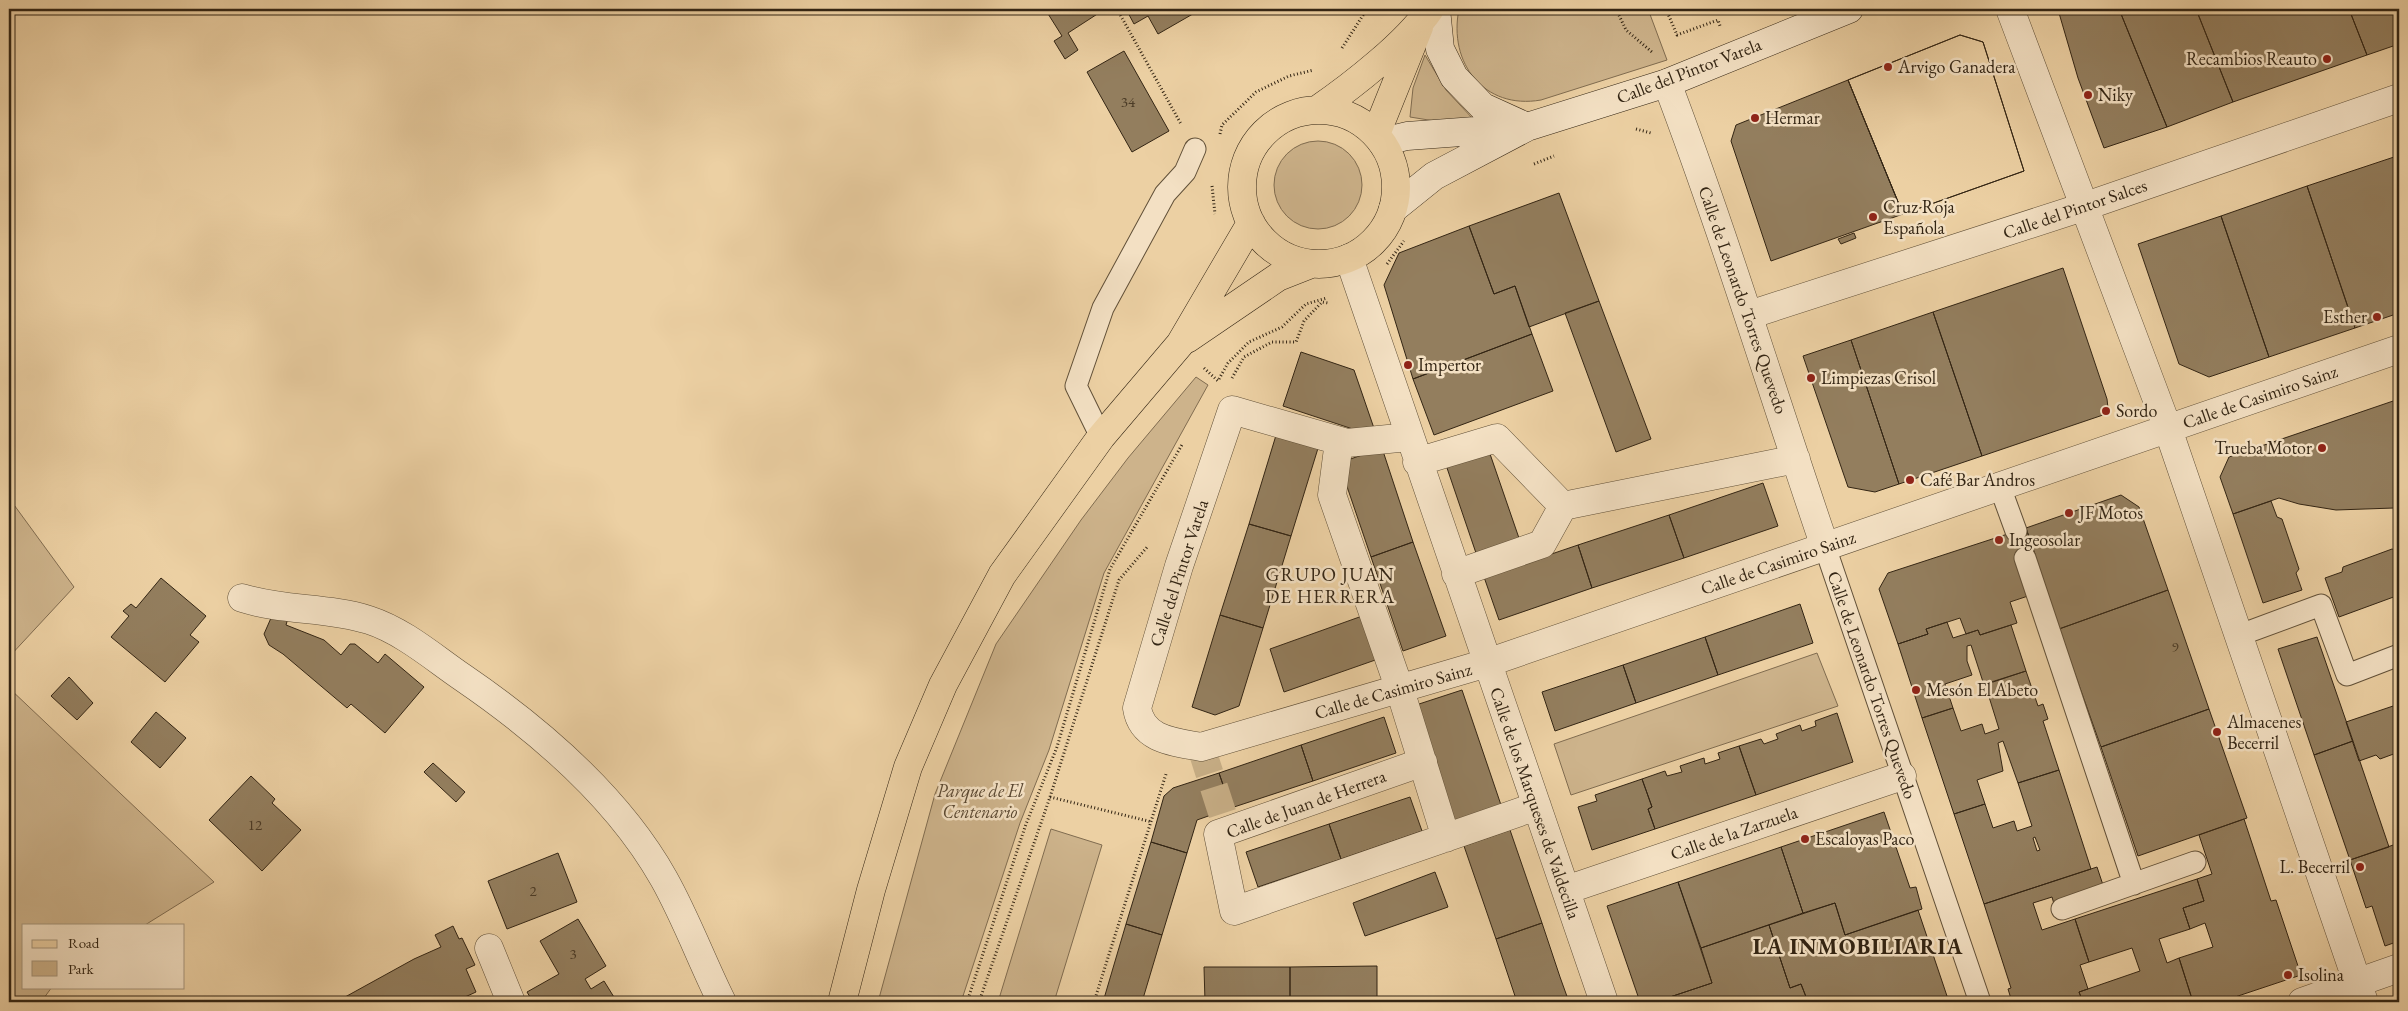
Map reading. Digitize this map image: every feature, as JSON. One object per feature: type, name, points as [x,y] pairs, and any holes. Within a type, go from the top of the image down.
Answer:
[{"type":"main road","points":[[1317,110],[1343,92],[1429,14]]},
{"type":"main road","points":[[1379,138],[1429,14]]},
{"type":"main road","points":[[1317,110],[1338,112],[1359,121],[1379,138],[1393,164],[1396,186],[1393,209],[1384,230],[1368,246],[1349,258],[1330,263],[1311,264],[1287,257],[1266,243],[1252,223],[1243,198],[1244,171],[1253,146],[1271,126],[1294,114],[1317,110]]},
{"type":"main road","points":[[842,1002],[871,890],[908,767],[943,685],[1002,574],[1101,437],[1180,344],[1252,223]]},
{"type":"main road","points":[[1180,344],[1278,278],[1311,264]]},
{"type":"street","name":"Calle del Pintor Varela","points":[[1393,209],[1434,176],[1527,127],[1667,83],[1849,9]]},
{"type":"street","points":[[2010,9],[2083,207],[2168,428],[2360,992]]},
{"type":"street","points":[[1429,14],[1440,49],[1454,77],[1483,107],[1527,127]]},
{"type":"street","name":"Calle de Leonardo Torres Quevedo","points":[[1667,83],[1750,315],[1825,547]]},
{"type":"street","name":"Calle del Pintor Salces","points":[[1750,315],[2083,207],[2399,98]]},
{"type":"street","name":"Calle del Pintor Varela","points":[[1379,138],[1527,127]]},
{"type":"street","name":"Calle de los Marqueses de Valdecilla","points":[[1349,258],[1604,1002]]},
{"type":"street","name":"Calle de Casimiro Sainz","points":[[1163,738],[1201,747],[1487,663],[2399,349]]},
{"type":"street","name":"Calle del Pintor Varela","points":[[1163,738],[1139,722],[1137,708],[1179,566],[1232,410],[1340,440]]},
{"type":"street","points":[[1446,838],[1400,690],[1332,495],[1340,440],[1347,443],[1413,449],[1497,438],[1563,506]]},
{"type":"street","points":[[1456,574],[1542,544],[1563,506],[1796,459]]},
{"type":"street","points":[[242,598],[260,604],[369,620],[409,640],[510,709],[574,767],[629,828],[664,879],[722,1002]]},
{"type":"street","name":"Calle de Juan de Herrera","points":[[1423,762],[1218,834],[1234,911],[1537,806]]},
{"type":"street","name":"Calle de la Zarzuela","points":[[1566,890],[1902,776]]},
{"type":"street","points":[[489,948],[505,1000]]},
{"type":"street","points":[[2302,1002],[2360,992],[2399,968]]},
{"type":"lane","points":[[1101,437],[1076,386],[1103,308],[1165,194],[1185,172],[1195,149]]},
{"type":"lane","points":[[2000,487],[2016,531]]},
{"type":"lane","name":"Calle de Leonardo Torres Quevedo","points":[[1825,547],[1980,1002]]},
{"type":"lane","points":[[2025,558],[2134,884]]},
{"type":"lane","points":[[2240,635],[2321,605],[2347,675],[2399,656]]},
{"type":"lane","points":[[2062,908],[2195,862]]},
{"type":"path","points":[[1117,9],[1195,149]]},
{"type":"path","points":[[1338,54],[1367,9]]},
{"type":"path","points":[[1666,9],[1677,36],[1718,20],[1730,57]]},
{"type":"path","points":[[1217,142],[1222,125],[1256,92],[1289,76],[1322,67]]},
{"type":"path","points":[[1212,184],[1216,210],[1214,219]]},
{"type":"path","points":[[1094,1002],[1152,822],[1163,738]]},
{"type":"path","points":[[1050,797],[1152,822]]},
{"type":"green space","points":[[1459,9],[1648,9],[1667,60],[1541,100],[1521,101],[1503,98],[1487,90],[1465,64],[1459,47],[1457,29]]},
{"type":"green space","points":[[1425,55],[1446,90],[1474,120],[1447,123],[1410,117],[1413,88]]},
{"type":"green space","points":[[1318,141],[1335,144],[1349,154],[1359,168],[1362,185],[1359,202],[1349,216],[1335,226],[1318,229],[1301,226],[1287,216],[1277,202],[1274,185],[1277,168],[1287,154],[1301,144]]},
{"type":"green space","name":"Parque de El Centenario","points":[[1196,377],[1208,385],[1104,573],[1049,750],[1020,823],[961,1002],[878,1002],[935,794],[996,644],[1081,520],[1128,458]]},
{"type":"green space","points":[[9,498],[74,587],[9,657]]},
{"type":"green space","points":[[1817,653],[1838,706],[1571,795],[1554,744]]},
{"type":"green space","points":[[9,688],[214,882],[147,924],[22,924],[22,988],[51,988],[41,1002],[9,1002]]},
{"type":"green space","points":[[1051,829],[1102,845],[1054,1002],[998,1002]]},
{"type":"building","points":[[1045,9],[1101,9],[1102,11],[1068,33],[1078,50],[1065,59],[1054,41],[1062,36]]},
{"type":"building","points":[[1126,9],[1197,9],[1198,11],[1158,34],[1148,16],[1134,24]]},
{"type":"building","points":[[2060,9],[2119,9],[2167,127],[2104,148],[2078,78],[2059,13]]},
{"type":"building","points":[[2119,9],[2196,9],[2233,102],[2167,127]]},
{"type":"building","points":[[2196,9],[2349,9],[2367,55],[2233,102]]},
{"type":"building","points":[[2349,9],[2399,9],[2399,44],[2367,55]]},
{"type":"building","points":[[1960,35],[1983,42],[2024,171],[1903,214],[1848,80]]},
{"type":"building","points":[[1960,35],[1983,42],[2024,171],[1903,214],[1848,80]]},
{"type":"building","points":[[1124,51],[1169,131],[1132,152],[1087,72]]},
{"type":"building","points":[[1848,80],[1903,214],[1771,261],[1731,141],[1736,125]]},
{"type":"building","points":[[2399,155],[2399,174],[2394,157]]},
{"type":"building","points":[[2394,157],[2399,174],[2399,313],[2355,328],[2307,186]]},
{"type":"building","points":[[2307,186],[2355,328],[2269,357],[2221,216]]},
{"type":"building","points":[[1559,193],[1599,301],[1529,327],[1515,286],[1494,294],[1469,226]]},
{"type":"building","points":[[2221,216],[2269,357],[2209,377],[2179,364],[2138,244]]},
{"type":"building","points":[[1469,226],[1494,294],[1515,286],[1532,334],[1413,379],[1384,285],[1399,253]]},
{"type":"building","points":[[1854,233],[1856,238],[1841,244],[1838,239]]},
{"type":"building","points":[[2063,268],[2107,399],[2108,408],[2103,415],[1982,456],[1933,312]]},
{"type":"building","points":[[1599,301],[1651,439],[1616,452],[1565,313]]},
{"type":"building","points":[[1933,312],[1982,456],[1899,484],[1851,340]]},
{"type":"building","points":[[1532,334],[1553,391],[1434,435],[1413,379]]},
{"type":"building","points":[[1851,340],[1899,484],[1875,492],[1848,487],[1803,356]]},
{"type":"building","points":[[1301,352],[1354,370],[1377,437],[1283,406]]},
{"type":"building","points":[[2399,399],[2399,504],[2394,508],[2336,510],[2299,504],[2279,498],[2233,514],[2220,477],[2229,457]]},
{"type":"building","points":[[1277,432],[1319,445],[1291,536],[1249,524]]},
{"type":"building","points":[[1382,448],[1413,542],[1371,557],[1339,463]]},
{"type":"building","points":[[1489,451],[1520,541],[1477,556],[1446,465]]},
{"type":"building","points":[[1763,483],[1778,526],[1684,558],[1669,515]]},
{"type":"building","points":[[2121,495],[2139,507],[2168,590],[2059,629],[2026,528]]},
{"type":"building","points":[[2271,501],[2277,517],[2282,519],[2299,569],[2296,573],[2302,590],[2263,603],[2233,514]]},
{"type":"building","points":[[1669,515],[1684,558],[1592,588],[1578,545]]},
{"type":"building","points":[[1249,524],[1291,536],[1263,628],[1220,615]]},
{"type":"building","points":[[2026,528],[2035,554],[2016,561],[2028,596],[2010,602],[2017,623],[1980,635],[1978,630],[1966,634],[1960,618],[1926,629],[1928,634],[1898,644],[1879,589],[1888,573]]},
{"type":"building","points":[[1413,542],[1446,636],[1403,651],[1371,557]]},
{"type":"building","points":[[1578,545],[1592,588],[1499,620],[1484,577]]},
{"type":"building","points":[[2392,549],[2399,551],[2399,595],[2339,617],[2325,578],[2342,572],[2343,567]]},
{"type":"building","points":[[161,578],[206,616],[190,635],[199,642],[165,682],[111,637],[129,616],[123,611],[131,604],[136,608]]},
{"type":"building","points":[[2168,590],[2209,709],[2101,747],[2059,629]]},
{"type":"building","points":[[1800,604],[1813,643],[1718,675],[1705,637]]},
{"type":"building","points":[[1220,615],[1263,628],[1239,706],[1215,715],[1192,707]]},
{"type":"building","points":[[1365,615],[1381,658],[1284,692],[1270,649]]},
{"type":"building","points":[[271,618],[288,618],[286,625],[324,640],[341,655],[350,644],[355,644],[378,663],[385,654],[424,687],[385,733],[351,704],[347,708],[283,654],[269,645],[264,634]]},
{"type":"building","points":[[1947,622],[1953,638],[1978,630],[1980,635],[2011,625],[2026,671],[1984,685],[1971,645],[1967,646],[1967,661],[1972,675],[1945,684],[1953,708],[1922,718],[1898,644],[1928,634],[1926,629]]},
{"type":"building","points":[[1705,637],[1718,675],[1636,703],[1623,665]]},
{"type":"building","points":[[2317,637],[2353,741],[2314,755],[2278,649]]},
{"type":"building","points":[[1623,665],[1636,703],[1555,731],[1542,692]]},
{"type":"building","points":[[2026,671],[2038,706],[2043,704],[2048,719],[2043,721],[2059,770],[2018,783],[2003,741],[1998,743],[2003,771],[1977,780],[1985,804],[1954,814],[1922,718],[1953,708],[1961,731],[1982,724],[1985,734],[1999,729],[1985,684]]},
{"type":"building","points":[[69,677],[93,703],[77,720],[51,696]]},
{"type":"building","points":[[1462,690],[1501,805],[1454,821],[1416,705]]},
{"type":"building","points":[[2399,704],[2399,752],[2380,759],[2376,755],[2359,761],[2346,722]]},
{"type":"building","points":[[2209,709],[2247,818],[2138,856],[2101,747]]},
{"type":"building","points":[[156,712],[186,738],[160,768],[131,742]]},
{"type":"building","points":[[1837,713],[1853,762],[1756,795],[1739,746],[1761,739],[1764,744],[1778,739],[1776,734],[1800,725],[1802,731],[1816,726],[1815,721]]},
{"type":"building","points":[[1384,717],[1396,753],[1313,781],[1301,745]]},
{"type":"building","points":[[2353,741],[2389,847],[2350,860],[2314,755]]},
{"type":"building","points":[[1301,745],[1313,781],[1231,808],[1219,773]]},
{"type":"building","points":[[1739,746],[1756,795],[1655,829],[1648,809],[1652,807],[1642,779],[1665,771],[1667,776],[1682,772],[1680,766],[1704,758],[1705,764],[1720,759],[1718,753]]},
{"type":"building","points":[[433,763],[465,792],[456,802],[424,772]]},
{"type":"building","points":[[2059,770],[2091,869],[1984,904],[1954,814],[1985,804],[1993,828],[2014,821],[2017,831],[2032,826],[2018,783]],"holes":[[[2035,837],[2040,850],[2037,851],[2033,838]]]},
{"type":"building","points":[[1219,773],[1231,808],[1197,820],[1187,853],[1151,842],[1164,796],[1173,788]]},
{"type":"building","points":[[251,776],[275,799],[272,803],[301,830],[262,871],[209,820]]},
{"type":"building","points":[[1642,779],[1652,807],[1648,809],[1655,829],[1592,850],[1578,807],[1597,801],[1595,795]]},
{"type":"building","points":[[1410,797],[1422,831],[1341,859],[1329,824]]},
{"type":"building","points":[[1884,812],[1910,888],[1916,887],[1922,909],[1845,935],[1835,903],[1803,913],[1781,847]]},
{"type":"building","points":[[2244,819],[2271,901],[2276,900],[2301,975],[2226,1000],[2225,997],[2208,1002],[2193,1002],[2179,958],[2213,947],[2205,923],[2190,929],[2183,908],[2204,901],[2197,879],[2212,874],[2199,835]]},
{"type":"building","points":[[1329,824],[1341,859],[1258,887],[1246,852]]},
{"type":"building","points":[[1510,830],[1542,923],[1496,939],[1464,846]]},
{"type":"building","points":[[1151,842],[1187,853],[1162,935],[1126,924]]},
{"type":"building","points":[[2399,843],[2399,941],[2385,946],[2372,906],[2366,908],[2350,860]]},
{"type":"building","points":[[1781,847],[1803,913],[1701,948],[1678,882]]},
{"type":"building","points":[[558,853],[577,902],[507,929],[488,881]]},
{"type":"building","points":[[2097,867],[2104,888],[2054,904],[2052,897],[2033,903],[2042,930],[2075,919],[2089,962],[2080,965],[2088,989],[2079,992],[2083,1002],[2012,1002],[2008,989],[2011,988],[1984,904]]},
{"type":"building","points":[[1435,872],[1448,907],[1365,936],[1353,903]]},
{"type":"building","points":[[2197,879],[2204,901],[2183,908],[2190,929],[2159,939],[2167,963],[2179,958],[2193,1002],[2083,1002],[2079,992],[2140,971],[2132,948],[2089,962],[2075,919]]},
{"type":"building","points":[[1678,882],[1712,983],[1655,1002],[1640,1002],[1607,906]]},
{"type":"building","points":[[1835,903],[1845,935],[1918,910],[1949,1002],[1808,1002],[1801,984],[1790,988],[1769,925]]},
{"type":"building","points":[[578,919],[606,966],[585,979],[591,989],[604,981],[617,1002],[533,1002],[527,992],[559,974],[540,941]]},
{"type":"building","points":[[1542,923],[1569,1002],[1517,1002],[1496,939]]},
{"type":"building","points":[[1126,924],[1162,935],[1142,1002],[1103,1002]]},
{"type":"building","points":[[1769,925],[1790,988],[1801,984],[1808,1002],[1655,1002],[1712,983],[1701,948]]},
{"type":"building","points":[[453,926],[459,939],[462,938],[475,965],[466,969],[476,992],[454,1002],[453,998],[443,1002],[433,1002],[431,998],[423,1002],[336,1002],[414,959],[441,947],[435,935]]},
{"type":"building","points":[[1377,966],[1377,1002],[1290,1002],[1290,967]]},
{"type":"building","points":[[1204,967],[1290,967],[1290,1002],[1205,1002]]},
{"type":"tunnel","points":[[1201,747],[1228,831]]},
{"type":"place","name":"Recambios Reauto","points":[[2327,59]]},
{"type":"place","name":"Arvigo Ganadera","points":[[1888,67]]},
{"type":"place","name":"Niky","points":[[2088,95]]},
{"type":"place","name":"Hermar","points":[[1755,118]]},
{"type":"place","name":"Cruz Roja Española","points":[[1873,217]]},
{"type":"place","name":"Esther","points":[[2377,317]]},
{"type":"place","name":"Impertor","points":[[1408,365]]},
{"type":"place","name":"Limpiezas Crisol","points":[[1811,378]]},
{"type":"place","name":"Sordo","points":[[2106,411]]},
{"type":"place","name":"Trueba Motor","points":[[2322,448]]},
{"type":"place","name":"Café Bar Andros","points":[[1910,480]]},
{"type":"place","name":"JF Motos","points":[[2069,513]]},
{"type":"place","name":"Ingeosolar","points":[[1999,540]]},
{"type":"place","name":"Mesón El Abeto","points":[[1916,690]]},
{"type":"place","name":"Almacenes Becerril","points":[[2217,732]]},
{"type":"place","name":"Escaloyas Paco","points":[[1805,839]]},
{"type":"place","name":"L. Becerril","points":[[2360,867]]},
{"type":"place","name":"Isolina","points":[[2288,975]]},
{"type":"district","name":"GRUPO JUAN DE HERRERA","points":[[1330,585]]},
{"type":"district","name":"LA INMOBILIARIA","points":[[1858,946]]}]
